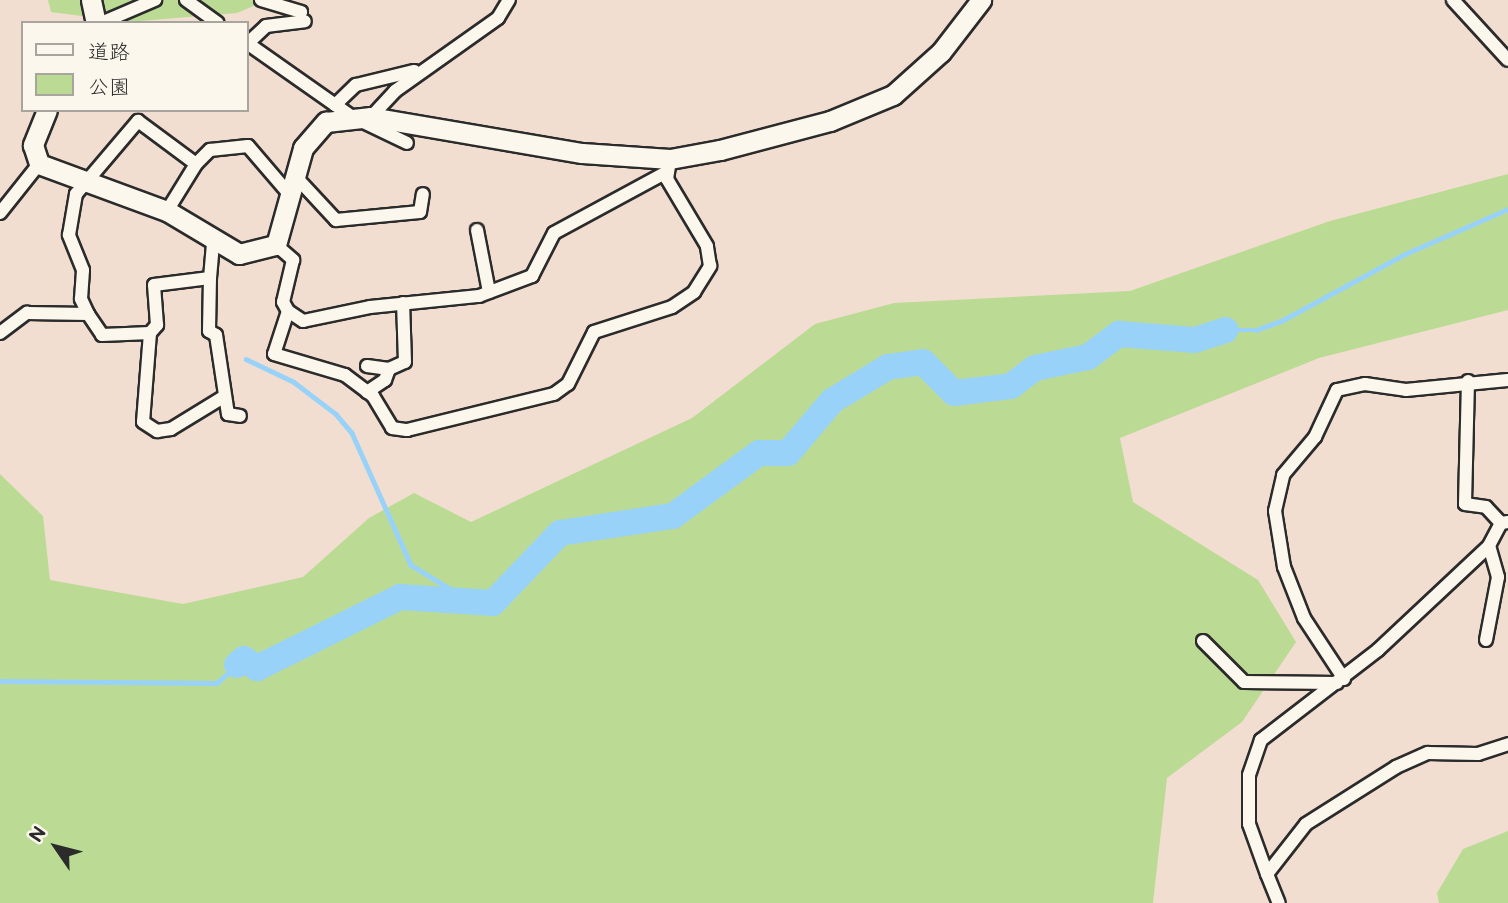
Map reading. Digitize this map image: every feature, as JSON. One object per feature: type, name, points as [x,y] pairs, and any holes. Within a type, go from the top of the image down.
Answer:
[{"type":"street","points":[[91,0],[104,21],[155,0]]},
{"type":"street","points":[[186,0],[215,21]]},
{"type":"street","points":[[248,42],[273,23],[303,16],[261,0]]},
{"type":"street","points":[[276,245],[293,260],[283,302],[288,311],[303,321],[402,303],[489,292],[532,276],[554,233],[667,166],[830,121],[893,95],[941,52],[981,0]]},
{"type":"street","points":[[1453,0],[1508,60]]},
{"type":"street","points":[[361,116],[477,36],[511,1]]},
{"type":"street","points":[[248,44],[335,104],[361,116],[407,144]]},
{"type":"street","points":[[335,104],[356,85],[392,80],[433,64]]},
{"type":"street","points":[[39,164],[33,145],[46,112]]},
{"type":"street","points":[[276,245],[310,139],[326,122],[361,116],[667,166]]},
{"type":"street","points":[[150,333],[102,335],[88,314],[81,299],[83,270],[69,235],[76,194],[138,121],[196,163]]},
{"type":"street","points":[[167,211],[196,163],[210,150],[248,146],[336,220],[420,212],[423,194]]},
{"type":"street","points":[[39,164],[167,211],[213,242],[239,254],[276,245]]},
{"type":"street","points":[[0,213],[39,164]]},
{"type":"street","points":[[288,311],[274,354],[345,374],[367,392],[392,428],[407,430],[534,403],[568,384],[594,332],[672,307],[694,292],[710,266],[707,246],[667,166]]},
{"type":"street","points":[[477,230],[489,292]]},
{"type":"street","points":[[213,242],[209,331],[216,335],[229,414],[240,416]]},
{"type":"street","points":[[210,278],[154,285],[157,324],[150,333],[143,422],[157,430],[171,429],[225,396]]},
{"type":"street","points":[[367,366],[389,369],[405,362],[402,303]]},
{"type":"street","points":[[0,333],[27,313],[88,314]]},
{"type":"street","points":[[367,392],[385,380],[389,369]]},
{"type":"street","points":[[1340,681],[1304,618],[1284,567],[1275,511],[1283,475],[1315,436],[1337,390],[1365,384],[1406,390],[1468,381],[1508,380]]},
{"type":"street","points":[[1279,903],[1249,824],[1250,775],[1261,740],[1340,681],[1489,547],[1504,522],[1486,507],[1465,504],[1468,381]]},
{"type":"street","points":[[1486,640],[1498,577],[1489,547]]},
{"type":"street","points":[[1203,641],[1244,682],[1340,681]]},
{"type":"street","points":[[1267,874],[1307,824],[1396,767],[1428,753],[1478,754],[1508,744]]},
{"type":"green space","points":[[48,0],[268,0],[237,13],[140,21],[51,12]]},
{"type":"green space","points":[[1508,174],[1508,310],[1319,358],[1120,438],[1133,502],[1258,580],[1296,642],[1242,722],[1167,778],[1153,903],[0,903],[0,474],[43,516],[50,580],[183,604],[303,577],[369,518],[414,493],[471,522],[692,418],[815,324],[894,303],[1130,291],[1330,221]]},
{"type":"green space","points":[[1508,831],[1508,903],[1439,903],[1437,893],[1463,849]]},
{"type":"waterway","points":[[1225,330],[1256,330],[1283,320],[1405,254],[1508,209]]},
{"type":"waterway","points":[[237,665],[244,659],[257,668],[400,597],[493,603],[560,533],[673,516],[759,453],[788,453],[832,401],[888,367],[923,362],[954,393],[1011,386],[1035,368],[1088,357],[1119,334],[1195,340],[1225,330]]},
{"type":"waterway","points":[[246,359],[294,382],[336,414],[352,433],[411,565],[470,601]]},
{"type":"waterway","points":[[0,681],[217,683],[237,665]]}]
